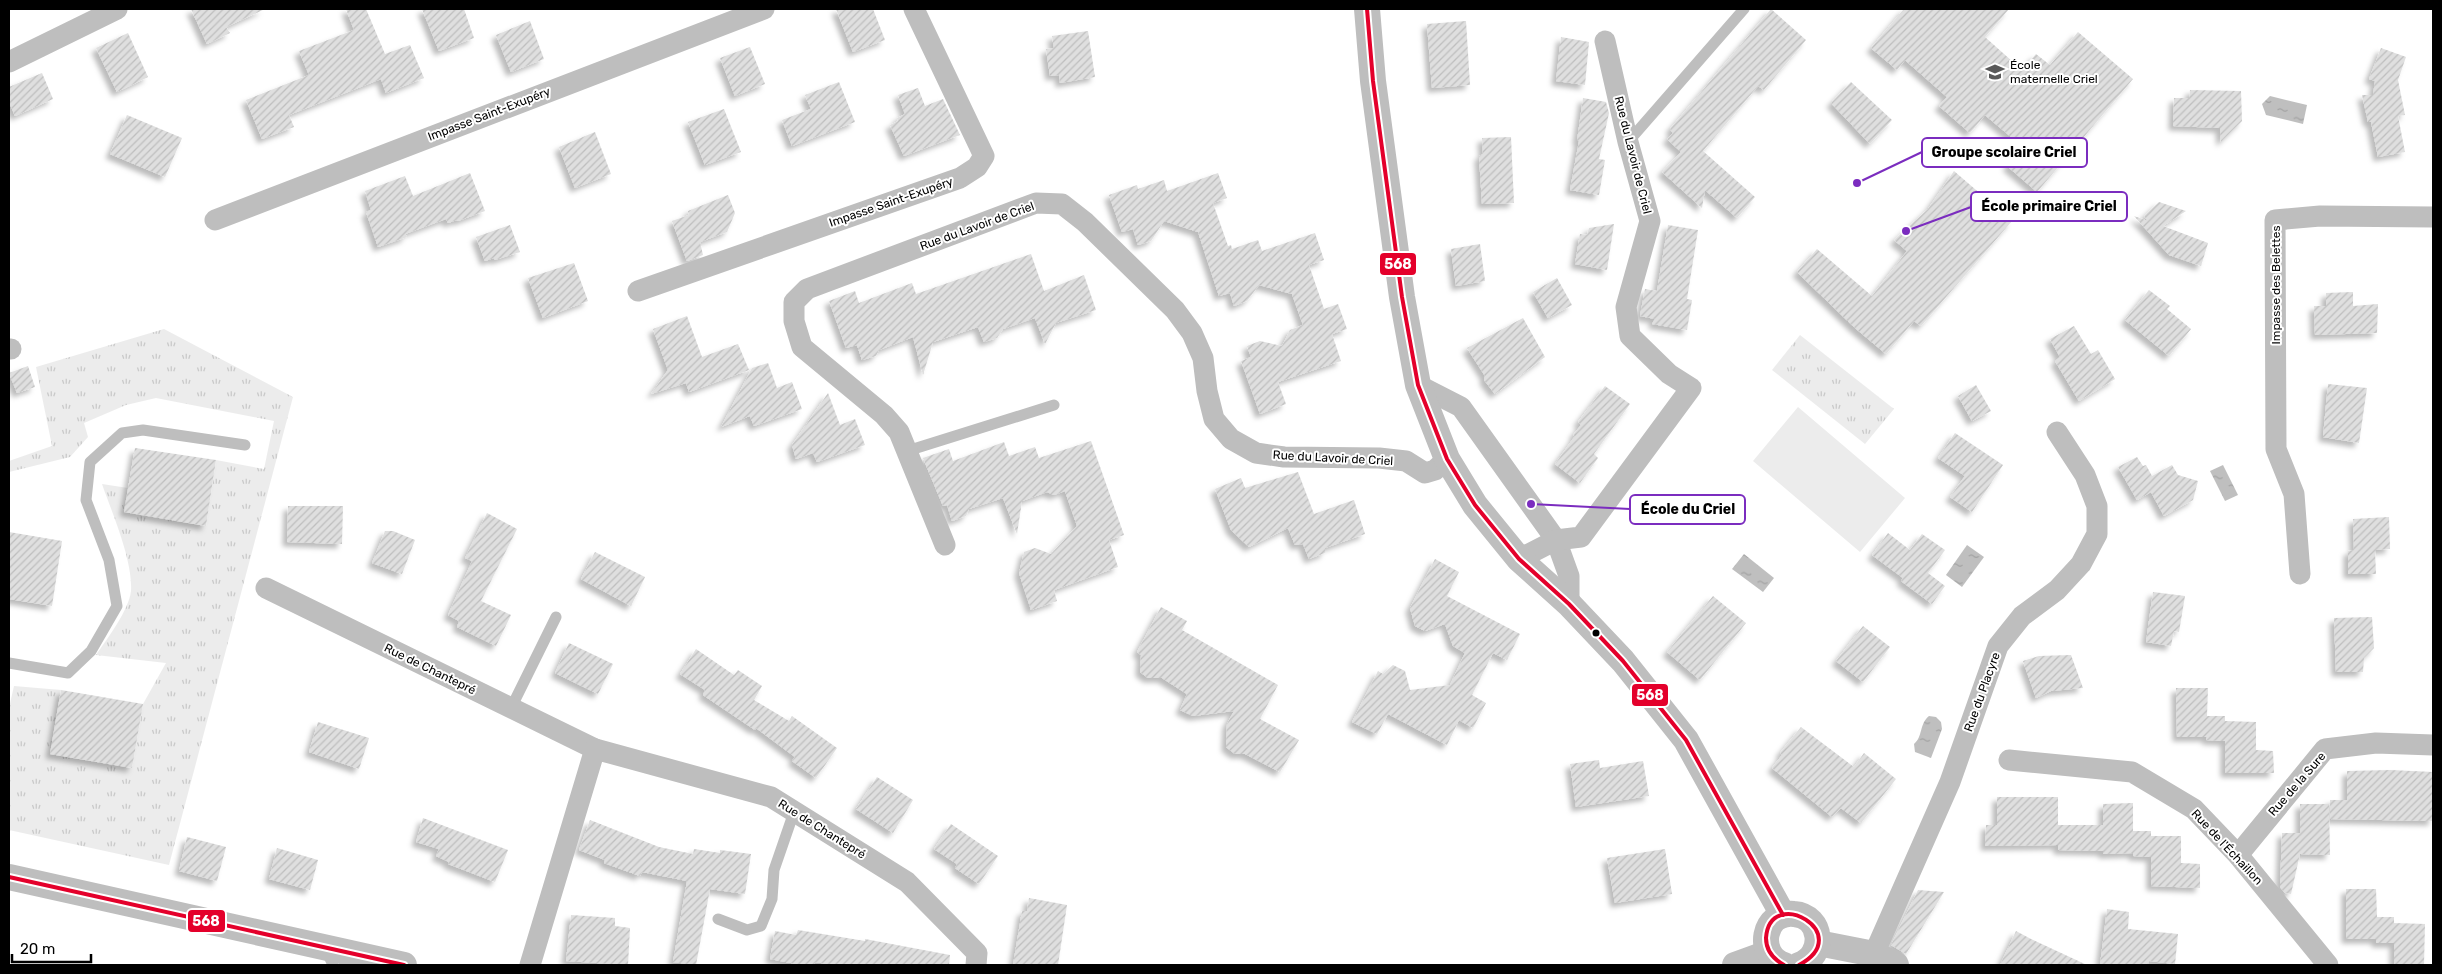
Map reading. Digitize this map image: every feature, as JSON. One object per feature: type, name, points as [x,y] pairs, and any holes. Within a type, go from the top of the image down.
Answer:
[{"type":"street","points":[[9,62],[117,9]]},
{"type":"street","name":"Impasse Saint-Exupéry","points":[[215,220],[764,9]]},
{"type":"street","name":"Impasse Saint-Exupéry","points":[[638,291],[960,178],[977,167],[984,156],[914,9]]},
{"type":"street","points":[[1366,9],[1373,81],[1402,297],[1418,385],[1447,459],[1475,505],[1519,559],[1569,604],[1623,661],[1686,740],[1783,915]]},
{"type":"street","name":"Rue du Lavoir de Criel","points":[[1519,559],[1556,540],[1581,537],[1691,388],[1669,374],[1630,336],[1626,307],[1650,221],[1628,142],[1605,41]]},
{"type":"street","name":"Rue du Lavoir de Criel","points":[[945,545],[899,432],[884,415],[802,347],[794,321],[794,302],[806,289],[1036,203],[1062,204],[1085,222],[1175,310],[1192,333],[1203,358],[1207,391],[1214,419],[1231,439],[1256,453],[1284,457],[1379,458],[1406,461],[1424,473],[1435,470],[1447,459]]},
{"type":"street","name":"Impasse des Belettes","points":[[2300,574],[2294,494],[2276,449],[2275,220],[2320,216],[2433,217]]},
{"type":"street","points":[[1418,385],[1461,407],[1556,540],[1569,576],[1569,604]]},
{"type":"street","name":"Rue du Placyre","points":[[1798,959],[1885,960],[1998,646],[2022,616],[2057,590],[2081,564],[2097,534],[2097,506],[2085,475],[2056,432]]},
{"type":"street","name":"Rue de Chantepré","points":[[266,588],[595,749],[771,797],[907,882],[977,953],[976,965]]},
{"type":"street","name":"Rue de la Sure","points":[[2238,855],[2325,749],[2376,743],[2433,745]]},
{"type":"street","points":[[530,965],[595,749]]},
{"type":"street","name":"Rue de l'Échaillon","points":[[2009,760],[2132,772],[2194,809],[2238,855],[2328,965]]},
{"type":"street","points":[[9,877],[329,956],[404,965]]},
{"type":"street","points":[[1783,915],[1801,915],[1814,926],[1798,959],[1765,938],[1767,930],[1776,918],[1783,915]]},
{"type":"street","points":[[1735,965],[1798,959]]},
{"type":"lane","points":[[1628,142],[1744,9]]},
{"type":"lane","points":[[907,451],[1054,405]]},
{"type":"lane","points":[[9,663],[68,673],[91,651],[117,606],[108,560],[86,500],[90,462],[122,434],[143,430],[245,445]]},
{"type":"lane","points":[[511,708],[556,617]]},
{"type":"lane","points":[[718,920],[747,930],[761,926],[772,899],[774,870],[794,812]]},
{"type":"green space","points":[[164,329],[293,397],[169,865],[9,830],[9,708],[14,686],[61,690],[50,754],[132,768],[143,704],[166,663],[96,655],[122,615],[131,591],[129,565],[102,484],[128,488],[125,512],[206,526],[216,460],[264,469],[274,421],[156,398],[126,405],[84,423],[88,437],[70,457],[9,472],[9,461],[52,446],[36,367]]},
{"type":"green space","points":[[1800,335],[1894,409],[1865,444],[1772,370]]},
{"type":"green space","points":[[1798,407],[1905,498],[1860,552],[1753,461]]},
{"type":"water","points":[[2270,96],[2307,105],[2303,124],[2266,115],[2262,104]]},
{"type":"water","points":[[2223,465],[2238,495],[2225,501],[2210,471]]},
{"type":"water","points":[[1967,545],[1984,557],[1962,587],[1946,575]]},
{"type":"water","points":[[1744,554],[1774,578],[1763,592],[1732,569]]},
{"type":"water","points":[[1929,716],[1936,717],[1941,722],[1942,729],[1931,758],[1915,752],[1914,744],[1919,738],[1924,723]]},
{"type":"building","points":[[191,9],[265,9],[226,27],[230,33],[207,44]]},
{"type":"building","points":[[346,9],[366,9],[385,54],[410,45],[424,78],[386,93],[381,79],[289,115],[294,127],[262,139],[246,100],[309,75],[299,51],[354,30]]},
{"type":"building","points":[[422,9],[464,9],[474,38],[439,51]]},
{"type":"building","points":[[836,9],[873,9],[885,40],[853,52]]},
{"type":"building","points":[[1771,9],[1806,40],[1764,90],[1758,86],[1703,151],[1755,197],[1737,218],[1705,190],[1702,208],[1662,172],[1681,152],[1667,139],[1673,133],[1670,129]]},
{"type":"building","points":[[1904,9],[2009,9],[1985,37],[2022,70],[2036,54],[2050,65],[2078,32],[2133,79],[2037,192],[2007,166],[2023,147],[1985,115],[1970,133],[1939,106],[1947,97],[1905,60],[1897,70],[1871,48]]},
{"type":"building","points":[[530,21],[544,59],[511,72],[496,35]]},
{"type":"building","points":[[1466,21],[1470,85],[1432,88],[1427,24]]},
{"type":"building","points":[[1088,31],[1095,77],[1060,83],[1059,75],[1050,76],[1046,49],[1054,48],[1052,36]]},
{"type":"building","points":[[128,33],[148,77],[117,92],[96,48]]},
{"type":"building","points":[[1561,37],[1589,42],[1585,85],[1556,81]]},
{"type":"building","points":[[750,47],[765,84],[735,96],[720,58]]},
{"type":"building","points":[[2381,48],[2406,57],[2398,80],[2405,115],[2398,116],[2405,152],[2378,157],[2371,122],[2368,122],[2362,95],[2373,95],[2375,81],[2369,79]]},
{"type":"building","points":[[42,73],[53,99],[15,116],[9,102],[9,87]]},
{"type":"building","points":[[839,82],[855,122],[792,146],[782,120],[811,109],[805,95]]},
{"type":"building","points":[[1851,82],[1892,120],[1870,144],[1831,103]]},
{"type":"building","points":[[918,88],[925,106],[943,99],[960,135],[904,156],[890,125],[898,121],[897,118],[905,114],[898,95]]},
{"type":"building","points":[[2190,90],[2241,91],[2242,121],[2221,142],[2220,128],[2173,126],[2174,98],[2189,98]]},
{"type":"building","points":[[1583,98],[1606,102],[1609,113],[1599,159],[1605,160],[1599,195],[1570,190],[1579,141],[1577,141]]},
{"type":"building","points":[[724,109],[741,152],[705,165],[688,122]]},
{"type":"building","points":[[127,115],[182,138],[165,177],[110,154]]},
{"type":"building","points":[[595,132],[611,174],[575,188],[559,147]]},
{"type":"building","points":[[1511,137],[1514,203],[1482,204],[1479,156],[1483,154],[1482,138]]},
{"type":"building","points":[[1954,171],[2012,221],[1921,326],[1914,321],[1886,354],[1855,328],[1797,272],[1817,249],[1872,296],[1907,251],[1894,240],[1928,209]]},
{"type":"building","points":[[470,173],[485,211],[458,221],[448,223],[446,219],[405,234],[407,237],[378,247],[366,212],[371,210],[365,191],[405,176],[413,196]]},
{"type":"building","points":[[1218,173],[1227,198],[1213,203],[1228,246],[1231,245],[1232,249],[1258,240],[1262,251],[1315,233],[1324,260],[1309,265],[1324,309],[1338,304],[1347,329],[1332,334],[1341,361],[1278,382],[1286,404],[1260,414],[1241,361],[1251,357],[1247,346],[1260,341],[1282,346],[1290,330],[1303,325],[1292,294],[1259,285],[1247,301],[1234,306],[1230,293],[1219,296],[1198,232],[1164,221],[1151,241],[1138,245],[1133,229],[1122,232],[1109,195],[1137,185],[1138,189],[1164,180],[1167,191]]},
{"type":"building","points":[[728,195],[735,213],[727,232],[700,242],[703,255],[687,261],[672,221],[689,215],[688,211]]},
{"type":"building","points":[[2159,202],[2186,211],[2163,226],[2208,243],[2201,266],[2169,255],[2134,216],[2148,221],[2144,216]]},
{"type":"building","points":[[1614,224],[1607,270],[1575,264],[1580,234],[1587,235],[1589,228]]},
{"type":"building","points":[[510,225],[520,252],[495,260],[494,258],[485,261],[476,237]]},
{"type":"building","points":[[1668,225],[1698,230],[1687,299],[1692,300],[1687,330],[1652,324],[1655,319],[1640,316],[1645,289],[1657,291]]},
{"type":"building","points":[[1480,244],[1485,281],[1456,286],[1451,249]]},
{"type":"building","points":[[1031,254],[1044,291],[1084,275],[1096,310],[1056,323],[1045,344],[1035,318],[1003,329],[997,338],[984,342],[978,327],[933,342],[923,375],[913,337],[879,350],[876,356],[862,360],[857,345],[846,348],[829,301],[855,291],[859,303],[912,283],[916,294]]},
{"type":"building","points":[[574,263],[588,301],[543,318],[528,278]]},
{"type":"building","points":[[1557,278],[1572,305],[1548,318],[1533,292]]},
{"type":"building","points":[[2149,290],[2170,306],[2167,309],[2191,329],[2169,356],[2125,320]]},
{"type":"building","points":[[2353,292],[2353,306],[2378,304],[2377,333],[2315,335],[2314,306],[2326,306],[2326,293]]},
{"type":"building","points":[[687,316],[702,357],[738,344],[749,370],[689,392],[686,383],[651,394],[668,370],[653,329]]},
{"type":"building","points":[[1523,318],[1545,357],[1495,394],[1484,380],[1485,376],[1467,348]]},
{"type":"building","points":[[2074,326],[2091,354],[2098,350],[2115,379],[2079,401],[2055,361],[2060,357],[2050,339]]},
{"type":"building","points":[[768,363],[777,388],[792,382],[802,409],[754,426],[750,416],[721,427],[752,368]]},
{"type":"building","points":[[28,366],[35,387],[17,393],[9,373]]},
{"type":"building","points":[[2328,384],[2367,388],[2359,443],[2323,437]]},
{"type":"building","points":[[1976,385],[1991,411],[1972,421],[1958,396]]},
{"type":"building","points":[[1605,386],[1630,404],[1594,454],[1598,458],[1580,483],[1555,464],[1575,436],[1573,435],[1581,425],[1578,422]]},
{"type":"building","points":[[828,393],[840,425],[855,419],[865,445],[817,462],[813,453],[796,459],[792,445]]},
{"type":"building","points":[[1955,433],[2003,465],[1972,512],[1950,497],[1965,476],[1938,458]]},
{"type":"building","points":[[1091,441],[1124,535],[1109,540],[1118,567],[1054,590],[1057,601],[1031,610],[1019,573],[1024,552],[1035,548],[1051,554],[1077,526],[1065,491],[1054,495],[1047,492],[1022,501],[1017,534],[1003,498],[969,509],[966,516],[952,521],[947,505],[943,506],[923,458],[949,449],[953,461],[1004,442],[1009,456],[1035,447],[1039,458]]},
{"type":"building","points":[[135,448],[216,460],[206,526],[124,512]]},
{"type":"building","points":[[2137,457],[2143,466],[2146,465],[2152,476],[2172,465],[2178,475],[2198,481],[2193,500],[2164,516],[2151,492],[2137,500],[2118,467]]},
{"type":"building","points":[[1298,472],[1314,514],[1354,500],[1365,534],[1325,548],[1325,553],[1309,559],[1303,544],[1295,545],[1288,528],[1249,547],[1231,530],[1215,489],[1241,478],[1245,488]]},
{"type":"building","points":[[288,506],[343,506],[342,544],[287,542]]},
{"type":"building","points":[[487,513],[517,529],[481,601],[511,615],[496,646],[457,627],[459,621],[448,615],[472,561],[465,558]]},
{"type":"building","points":[[2389,517],[2390,549],[2375,550],[2376,574],[2348,574],[2348,551],[2354,550],[2353,519]]},
{"type":"building","points":[[385,531],[393,531],[415,540],[402,574],[372,563]]},
{"type":"building","points":[[9,532],[62,541],[52,606],[9,599]]},
{"type":"building","points":[[1888,533],[1910,550],[1922,534],[1945,550],[1928,573],[1945,586],[1932,604],[1901,581],[1903,578],[1872,555]]},
{"type":"building","points":[[595,552],[645,577],[631,606],[581,579]]},
{"type":"building","points":[[1435,559],[1459,572],[1447,596],[1520,634],[1507,660],[1493,653],[1472,695],[1486,703],[1473,728],[1459,720],[1447,745],[1388,714],[1377,734],[1352,722],[1378,671],[1383,674],[1393,665],[1405,671],[1410,690],[1450,685],[1465,653],[1453,646],[1445,624],[1425,631],[1415,626],[1410,608]]},
{"type":"building","points":[[2153,592],[2185,596],[2179,632],[2174,631],[2171,646],[2146,642]]},
{"type":"building","points":[[1713,596],[1746,623],[1700,680],[1667,652]]},
{"type":"building","points":[[1161,607],[1187,621],[1182,630],[1278,685],[1260,719],[1299,740],[1280,772],[1245,754],[1235,754],[1226,747],[1227,724],[1234,711],[1193,716],[1180,710],[1187,694],[1162,678],[1148,678],[1140,672],[1141,655],[1137,652]]},
{"type":"building","points":[[2372,617],[2374,648],[2364,658],[2363,672],[2336,672],[2334,618]]},
{"type":"building","points":[[1863,626],[1890,647],[1863,682],[1836,661]]},
{"type":"building","points":[[569,643],[613,664],[598,694],[555,673]]},
{"type":"building","points":[[696,649],[734,675],[738,670],[762,686],[754,700],[789,721],[792,716],[837,748],[816,778],[792,761],[795,757],[756,728],[755,730],[703,695],[705,690],[680,674]]},
{"type":"building","points":[[2071,655],[2083,688],[2051,691],[2036,698],[2023,661],[2039,656]]},
{"type":"building","points":[[2176,688],[2208,688],[2207,716],[2225,716],[2225,721],[2256,722],[2256,750],[2273,751],[2274,773],[2225,773],[2225,741],[2206,740],[2207,737],[2177,737]]},
{"type":"building","points":[[61,690],[143,704],[132,768],[50,754]]},
{"type":"building","points":[[318,722],[369,738],[359,769],[309,752]]},
{"type":"building","points":[[1801,727],[1854,767],[1864,753],[1896,779],[1861,823],[1841,808],[1832,817],[1772,768],[1782,755],[1780,753]]},
{"type":"building","points":[[1599,760],[1600,768],[1643,761],[1649,796],[1576,807],[1570,764]]},
{"type":"building","points":[[2391,770],[2433,772],[2433,821],[2330,819],[2330,800],[2347,800],[2347,771]]},
{"type":"building","points":[[877,777],[913,800],[893,833],[856,809]]},
{"type":"building","points":[[1997,797],[2058,797],[2058,825],[2103,825],[2103,804],[2133,803],[2133,831],[2151,831],[2151,836],[2181,836],[2181,863],[2200,864],[2200,888],[2151,886],[2151,857],[2133,856],[2133,853],[2103,854],[2103,851],[2058,850],[2058,845],[1985,846],[1986,825],[1997,825]]},
{"type":"building","points":[[2300,804],[2329,804],[2330,855],[2300,854],[2291,894],[2285,893],[2280,887],[2282,833],[2300,833]]},
{"type":"building","points":[[423,818],[508,850],[495,882],[448,864],[449,862],[436,856],[439,849],[416,842]]},
{"type":"building","points":[[590,820],[659,847],[693,854],[694,849],[720,853],[720,850],[751,854],[745,894],[710,889],[696,965],[673,962],[687,881],[642,872],[640,876],[604,863],[605,860],[579,850]]},
{"type":"building","points":[[951,824],[998,856],[979,884],[955,868],[957,864],[934,849]]},
{"type":"building","points":[[187,837],[226,847],[217,881],[179,871]]},
{"type":"building","points":[[277,848],[318,860],[310,890],[269,879]]},
{"type":"building","points":[[1665,849],[1672,894],[1615,903],[1607,858]]},
{"type":"building","points":[[2346,889],[2376,889],[2377,917],[2394,917],[2394,923],[2425,924],[2424,965],[2394,965],[2394,943],[2376,943],[2376,939],[2346,939]]},
{"type":"building","points":[[1918,890],[1944,892],[1906,954],[1891,945]]},
{"type":"building","points":[[1029,898],[1067,905],[1058,965],[1013,965],[1022,911],[1027,911]]},
{"type":"building","points":[[2107,909],[2129,912],[2128,929],[2178,934],[2175,964],[2149,961],[2148,965],[2100,965]]},
{"type":"building","points":[[571,915],[615,918],[615,926],[630,928],[628,965],[566,961]]},
{"type":"building","points":[[798,930],[865,941],[865,939],[950,955],[949,965],[833,965],[815,962],[814,965],[801,965],[770,959],[775,931],[796,935]]},
{"type":"building","points":[[2016,931],[2031,939],[2087,965],[2000,965]]},
{"type":"transit line","name":"568","points":[[1367,9],[1373,81],[1402,297],[1418,385],[1447,459],[1475,505],[1519,559],[1569,604],[1623,661],[1686,740],[1783,915]]},
{"type":"transit line","name":"568","points":[[9,877],[404,965]]},
{"type":"transit line","name":"568","points":[[1784,965],[1771,954],[1767,947],[1766,938],[1771,922],[1781,915],[1793,915],[1806,920],[1815,929],[1819,940],[1814,953],[1799,965]]},
{"type":"place","name":"École maternelle Criel","points":[[1995,72]]},
{"type":"place","name":"Groupe scolaire Criel","points":[[1857,183]]},
{"type":"place","name":"École primaire Criel","points":[[1906,231]]},
{"type":"place","name":"École du Criel","points":[[1531,504]]}]
